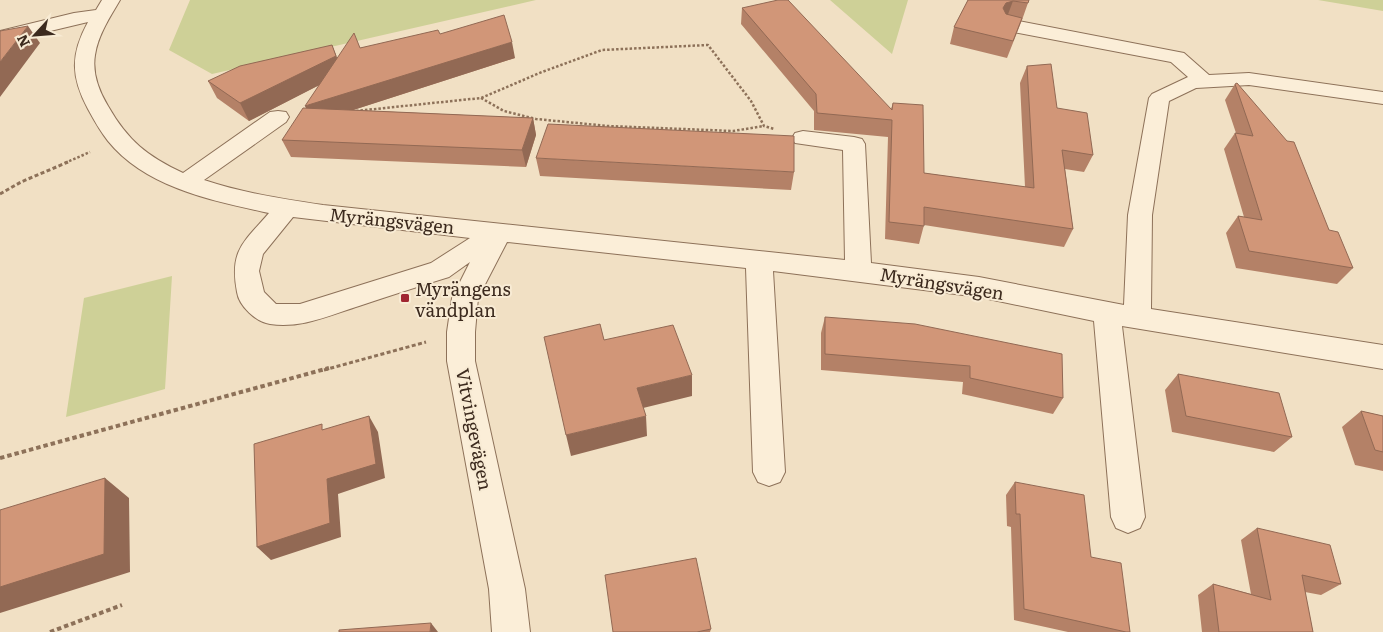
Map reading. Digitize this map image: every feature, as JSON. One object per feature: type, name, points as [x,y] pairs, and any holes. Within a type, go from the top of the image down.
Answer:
[{"type":"street","name":"Myrängsvägen","points":[[0,37],[74,19],[106,8]]},
{"type":"street","name":"Myrängsvägen","points":[[106,8],[88,38],[83,68],[90,96],[118,139],[129,150],[160,171],[186,182],[253,203],[858,271],[979,287],[1107,312],[1383,357]]},
{"type":"street","points":[[1008,25],[1177,56],[1204,81]]},
{"type":"street","points":[[1137,316],[1140,215],[1158,98],[1192,82],[1249,79],[1383,98]]},
{"type":"street","points":[[186,182],[278,117]]},
{"type":"street","points":[[803,138],[854,144],[858,271]]},
{"type":"street","name":"Myrängsvägen","points":[[286,208],[251,251],[246,271],[251,297],[270,314],[300,314],[440,270],[498,232]]},
{"type":"street","name":"Vitvingevägen","points":[[498,232],[465,298],[461,332],[461,361],[508,589],[512,632]]},
{"type":"street","points":[[759,260],[769,472]]},
{"type":"street","points":[[1107,312],[1128,517]]},
{"type":"path","points":[[348,111],[481,98],[542,72],[602,50],[708,45],[751,101],[764,126]]},
{"type":"path","points":[[481,98],[504,111],[536,119],[608,126],[734,131],[764,126],[803,138]]},
{"type":"path","points":[[0,194],[21,182],[118,139]]},
{"type":"path","points":[[0,458],[461,332]]},
{"type":"path","points":[[50,632],[122,604]]},
{"type":"green space","points":[[190,0],[536,0],[212,74],[169,50]]},
{"type":"green space","points":[[830,0],[908,0],[892,54]]},
{"type":"green space","points":[[1318,0],[1383,0],[1383,11]]},
{"type":"green space","points":[[172,276],[165,389],[66,417],[84,298]]},
{"type":"building","points":[[778,0],[788,0],[892,110],[893,103],[923,105],[924,173],[1034,188],[1027,66],[1051,64],[1057,108],[1087,113],[1093,155],[1062,150],[1073,229],[924,207],[924,226],[889,222],[892,120],[817,113],[816,94],[742,8]]},
{"type":"building","points":[[968,0],[1029,0],[1028,3],[1013,1],[1006,3],[1003,8],[1006,14],[1022,18],[1013,41],[954,27]]},
{"type":"building","points":[[504,15],[512,42],[305,106],[354,33],[360,48],[438,30],[440,34]]},
{"type":"building","points":[[28,26],[0,62],[0,31]]},
{"type":"building","points":[[332,45],[336,56],[240,103],[208,81],[240,66]]},
{"type":"building","points":[[1237,83],[1287,141],[1294,142],[1329,230],[1338,232],[1353,268],[1249,251],[1238,216],[1262,220],[1235,133],[1253,136],[1235,84]]},
{"type":"building","points":[[303,108],[533,118],[522,150],[282,140]]},
{"type":"building","points":[[548,124],[794,136],[794,172],[536,158]]},
{"type":"building","points":[[825,317],[915,324],[1062,354],[1063,398],[970,378],[970,366],[825,354]]},
{"type":"building","points":[[600,324],[604,340],[673,325],[692,375],[637,388],[646,416],[566,435],[544,337]]},
{"type":"building","points":[[1178,374],[1279,393],[1292,437],[1186,416]]},
{"type":"building","points":[[1361,411],[1383,416],[1383,452],[1375,450]]},
{"type":"building","points":[[369,416],[376,464],[327,479],[330,523],[257,547],[254,444],[322,424],[322,430]]},
{"type":"building","points":[[105,478],[104,554],[0,587],[0,510]]},
{"type":"building","points":[[1015,482],[1084,495],[1091,557],[1121,563],[1130,632],[1024,609],[1020,514],[1016,514]]},
{"type":"building","points":[[1257,528],[1330,545],[1341,584],[1302,575],[1313,632],[1219,632],[1213,584],[1271,600]]},
{"type":"building","points":[[696,558],[711,629],[697,632],[613,632],[605,575]]},
{"type":"building","points":[[431,623],[430,632],[339,632],[339,630]]},
{"type":"place","name":"Myrängens vändplan","points":[[405,298]]}]
